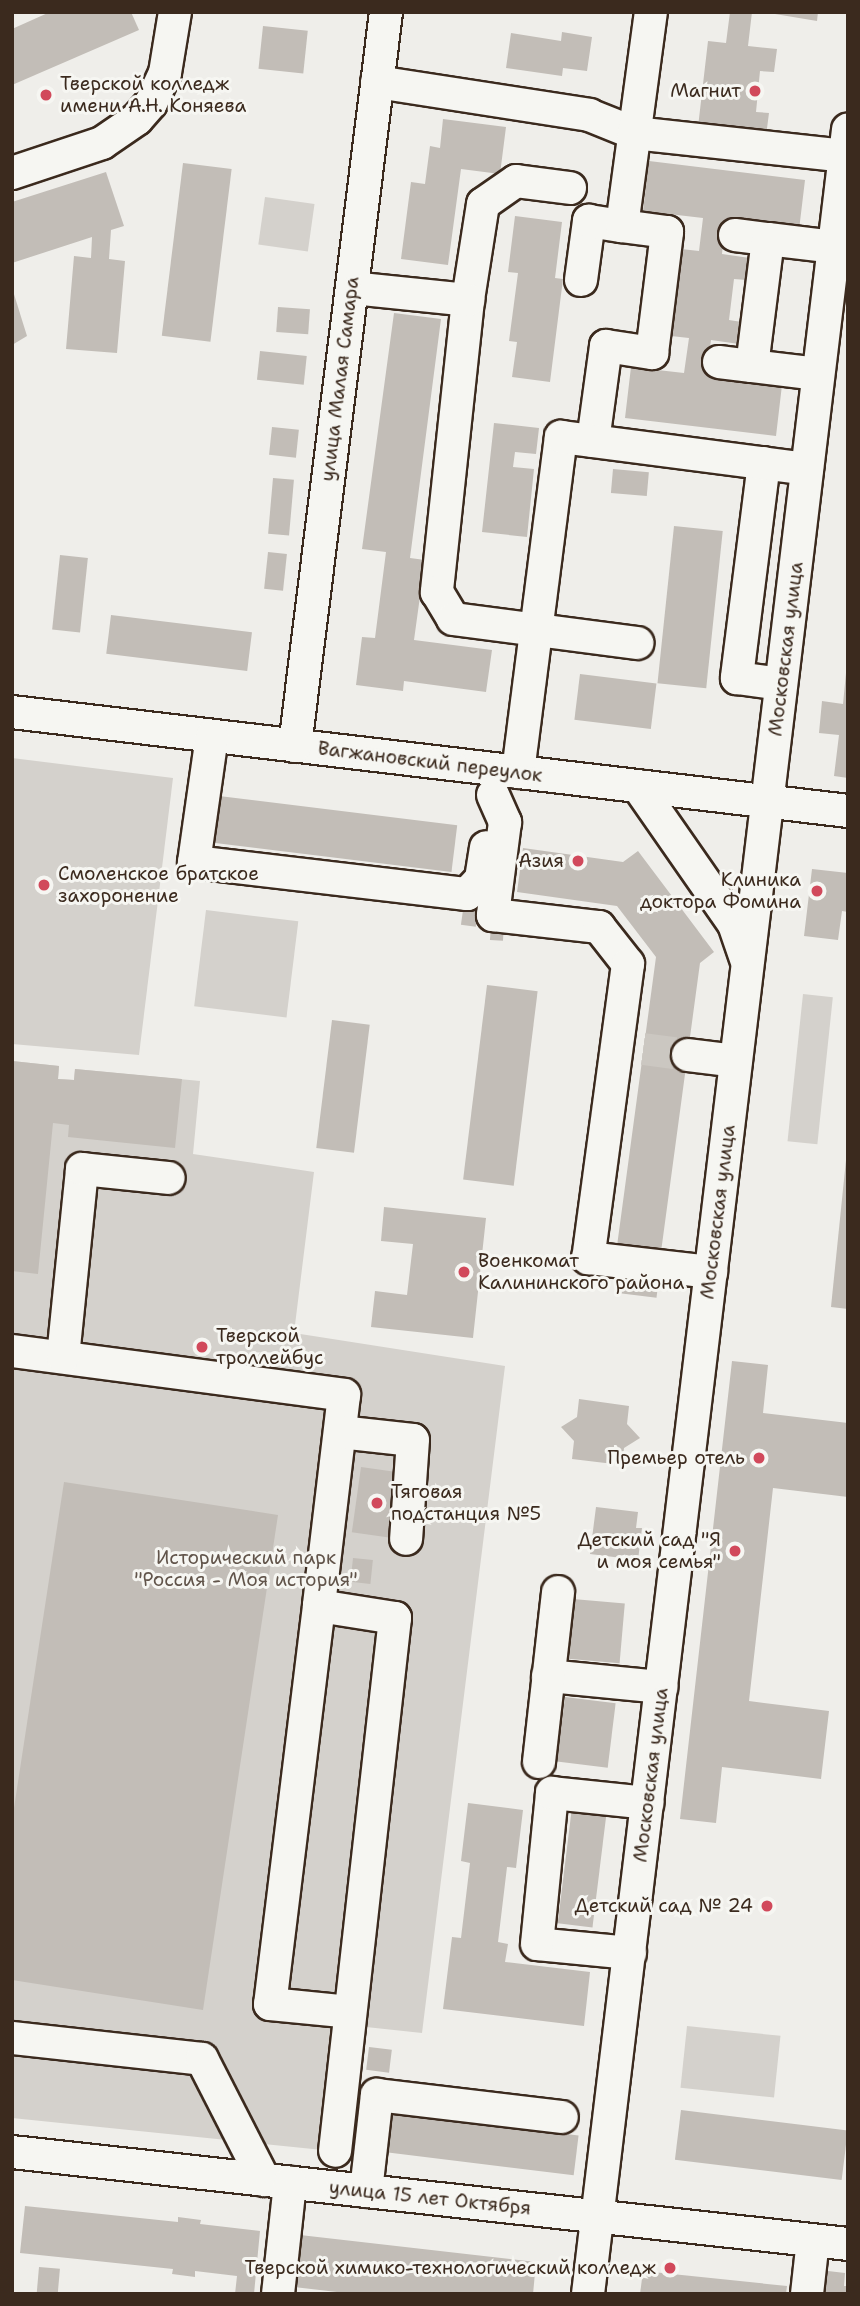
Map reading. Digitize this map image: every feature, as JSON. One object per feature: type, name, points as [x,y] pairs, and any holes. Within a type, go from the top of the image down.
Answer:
[{"type":"street","points":[[12,173],[102,143],[137,119],[151,103],[165,74],[175,12]]},
{"type":"street","name":"улица Малая Самара","points":[[295,746],[386,12]]},
{"type":"street","points":[[622,226],[650,12]]},
{"type":"street","points":[[377,82],[589,115],[634,133],[846,143]]},
{"type":"street","name":"Московская улица","points":[[589,2294],[846,143]]},
{"type":"street","points":[[570,188],[516,181],[483,204],[468,300],[437,592],[453,619],[637,643]]},
{"type":"street","points":[[581,280],[589,222],[667,232],[652,353],[606,346],[593,441]]},
{"type":"street","points":[[734,234],[834,247]]},
{"type":"street","points":[[752,366],[768,239]]},
{"type":"street","points":[[352,288],[468,300]]},
{"type":"street","points":[[719,362],[818,374]]},
{"type":"street","points":[[212,736],[194,862],[467,894],[481,879],[537,630],[561,437],[807,469]]},
{"type":"street","points":[[764,463],[737,678],[781,684]]},
{"type":"street","name":"Вагжановский переулок","points":[[13,711],[295,746],[502,779],[638,786],[848,811]]},
{"type":"street","points":[[502,779],[505,822],[493,915],[599,927],[628,964],[630,1047],[588,1258],[711,1272]]},
{"type":"street","points":[[638,786],[734,924],[748,964]]},
{"type":"street","points":[[688,1055],[736,1061]]},
{"type":"street","points":[[63,1357],[82,1169],[169,1178]]},
{"type":"street","points":[[12,1351],[344,1395],[270,2004],[350,2012]]},
{"type":"street","points":[[340,1432],[413,1440],[406,1539]]},
{"type":"street","points":[[539,1762],[558,1592]]},
{"type":"street","points":[[318,1606],[395,1618],[335,2151]]},
{"type":"street","points":[[548,1676],[661,1688]]},
{"type":"street","points":[[630,1953],[537,1944],[552,1793],[647,1803]]},
{"type":"street","points":[[12,2038],[202,2059],[277,2181],[278,2294]]},
{"type":"street","points":[[366,2191],[377,2095],[562,2117]]},
{"type":"street","name":"улица 15 лет Октября","points":[[12,2152],[848,2244]]},
{"type":"street","points":[[807,2294],[813,2240]]},
{"type":"green space","points":[[265,197],[315,204],[308,251],[258,245]]},
{"type":"green space","points":[[12,758],[173,778],[139,1055],[12,1044]]},
{"type":"green space","points":[[206,910],[298,921],[286,1018],[194,1006]]},
{"type":"green space","points":[[803,994],[833,997],[817,1144],[788,1141]]},
{"type":"green space","name":"Исторический парк \"Россия - Моя история\"","points":[[12,1061],[59,1066],[58,1079],[74,1080],[75,1069],[200,1081],[193,1154],[314,1172],[294,1333],[505,1366],[422,2033],[366,2027],[352,2153],[12,2118]]},
{"type":"green space","points":[[687,2026],[780,2036],[774,2097],[681,2088]]},
{"type":"building","points":[[50,12],[131,12],[139,30],[12,85],[12,29]]},
{"type":"building","points":[[730,12],[752,12],[748,46],[777,49],[774,72],[760,71],[756,112],[769,113],[766,136],[698,127],[708,41],[726,43]]},
{"type":"building","points":[[763,12],[818,12],[817,21]]},
{"type":"building","points":[[263,26],[308,31],[303,73],[259,69]]},
{"type":"building","points":[[562,32],[592,37],[587,71],[563,68],[562,76],[506,68],[511,33],[561,41]]},
{"type":"building","points":[[443,119],[506,127],[500,174],[461,169],[448,265],[401,259],[411,182],[425,184],[430,146],[440,148]]},
{"type":"building","points":[[649,161],[805,180],[799,230],[725,221],[722,254],[750,258],[747,280],[734,279],[729,320],[742,322],[739,344],[711,340],[706,376],[782,385],[776,436],[625,418],[631,367],[684,373],[689,338],[671,336],[681,249],[699,251],[703,218],[643,211]]},
{"type":"building","points":[[183,163],[232,169],[210,342],[162,336]]},
{"type":"building","points":[[106,172],[124,226],[111,230],[109,259],[125,261],[117,353],[66,349],[74,256],[91,258],[92,237],[12,263],[12,202]]},
{"type":"building","points":[[515,216],[562,222],[555,278],[563,279],[550,382],[512,377],[517,342],[509,341],[518,273],[508,272]]},
{"type":"building","points":[[12,292],[27,336],[12,345]]},
{"type":"building","points":[[278,307],[310,309],[308,334],[276,332]]},
{"type":"building","points":[[394,313],[441,319],[410,558],[425,560],[414,640],[492,650],[486,692],[404,681],[403,691],[356,685],[362,637],[375,638],[386,552],[362,549]]},
{"type":"building","points":[[260,351],[307,356],[304,385],[257,380]]},
{"type":"building","points":[[494,423],[539,428],[536,454],[515,452],[513,467],[534,469],[527,537],[482,532]]},
{"type":"building","points":[[272,427],[299,430],[296,458],[269,455]]},
{"type":"building","points":[[613,469],[649,472],[647,496],[611,493]]},
{"type":"building","points":[[273,478],[294,480],[289,536],[268,534]]},
{"type":"building","points":[[674,526],[723,531],[706,688],[657,683]]},
{"type":"building","points":[[268,552],[287,554],[283,591],[264,589]]},
{"type":"building","points":[[60,555],[88,558],[80,633],[52,630]]},
{"type":"building","points":[[111,615],[252,632],[247,671],[106,654]]},
{"type":"building","points":[[846,673],[848,778],[834,776],[839,735],[819,733],[822,701],[843,704]]},
{"type":"building","points":[[580,674],[656,683],[651,729],[574,720]]},
{"type":"building","points":[[219,796],[457,825],[451,872],[213,843]]},
{"type":"building","points":[[523,848],[623,862],[638,851],[714,952],[700,963],[661,1252],[617,1246],[656,957],[617,906],[517,892]]},
{"type":"building","points":[[812,869],[848,873],[848,912],[842,911],[838,940],[804,936]]},
{"type":"building","points":[[464,903],[479,905],[476,927],[461,925]]},
{"type":"building","points":[[491,925],[504,926],[503,941],[490,940]]},
{"type":"building","points":[[487,985],[538,991],[514,1186],[463,1180]]},
{"type":"building","points":[[332,1020],[370,1025],[354,1153],[316,1148]]},
{"type":"building","points":[[12,1061],[59,1066],[58,1079],[74,1080],[75,1069],[182,1079],[175,1148],[68,1137],[69,1125],[53,1123],[38,1274],[12,1271]]},
{"type":"building","points":[[848,1160],[848,1309],[831,1307]]},
{"type":"building","points":[[384,1207],[486,1218],[473,1338],[371,1327],[375,1291],[407,1295],[413,1244],[381,1241]]},
{"type":"building","points":[[618,1275],[659,1280],[657,1298],[616,1293]]},
{"type":"building","points":[[732,1361],[768,1365],[763,1413],[848,1423],[848,1497],[773,1488],[749,1701],[829,1711],[821,1779],[722,1767],[716,1823],[680,1819]]},
{"type":"building","points":[[579,1399],[629,1406],[627,1424],[640,1438],[624,1448],[622,1465],[572,1459],[574,1441],[561,1427],[577,1417]]},
{"type":"building","name":"Тяговая подстанция №5","points":[[361,1467],[402,1473],[392,1538],[352,1532]]},
{"type":"building","points":[[64,1482],[278,1515],[203,2010],[12,1980],[12,1821]]},
{"type":"building","points":[[596,1507],[638,1512],[636,1528],[642,1528],[638,1560],[590,1554]]},
{"type":"building","points":[[353,1558],[373,1560],[370,1584],[350,1582]]},
{"type":"building","points":[[573,1599],[625,1604],[620,1663],[568,1659]]},
{"type":"building","points":[[565,1697],[616,1703],[608,1768],[557,1762]]},
{"type":"building","points":[[468,1803],[523,1810],[516,1868],[507,1867],[498,1942],[508,1944],[505,1962],[590,1972],[584,2026],[443,2009],[452,1937],[461,1938],[470,1863],[461,1861]]},
{"type":"building","points":[[572,1807],[607,1811],[592,1927],[558,1923]]},
{"type":"building","points":[[369,2047],[392,2050],[389,2073],[366,2070]]},
{"type":"building","points":[[681,2110],[848,2130],[842,2180],[675,2160]]},
{"type":"building","points":[[387,2112],[579,2136],[574,2175],[382,2152]]},
{"type":"building","points":[[25,2206],[178,2222],[178,2217],[201,2220],[200,2224],[260,2231],[254,2294],[235,2294],[237,2276],[195,2271],[195,2277],[172,2274],[173,2269],[20,2253]]},
{"type":"building","points":[[300,2235],[536,2262],[533,2294],[354,2294],[294,2287]]},
{"type":"building","points":[[39,2267],[60,2269],[58,2294],[37,2294]]},
{"type":"building","points":[[643,2271],[787,2286],[786,2294],[640,2294]]},
{"type":"building","points":[[828,2271],[845,2273],[844,2286],[848,2286],[848,2294],[825,2294]]},
{"type":"tunnel","points":[[643,1049],[688,1055]]},
{"type":"place","name":"Магнит","points":[[755,91]]},
{"type":"place","name":"Тверской колледж имени А.Н. Коняева","points":[[46,95]]},
{"type":"place","name":"Азия","points":[[578,861]]},
{"type":"place","name":"Смоленское братское захоронение","points":[[44,885]]},
{"type":"place","name":"Клиника доктора Фомина","points":[[817,891]]},
{"type":"place","name":"Военкомат Калининского района","points":[[464,1272]]},
{"type":"place","name":"Тверской троллейбус","points":[[202,1347]]},
{"type":"place","name":"Премьер отель","points":[[759,1458]]},
{"type":"place","name":"Тяговая подстанция №5","points":[[377,1503]]},
{"type":"place","name":"Детский сад \"Я и моя семья\"","points":[[735,1551]]},
{"type":"place","name":"Детский сад № 24","points":[[767,1906]]},
{"type":"place","name":"Тверской химико-технологический колледж","points":[[670,2268]]}]
